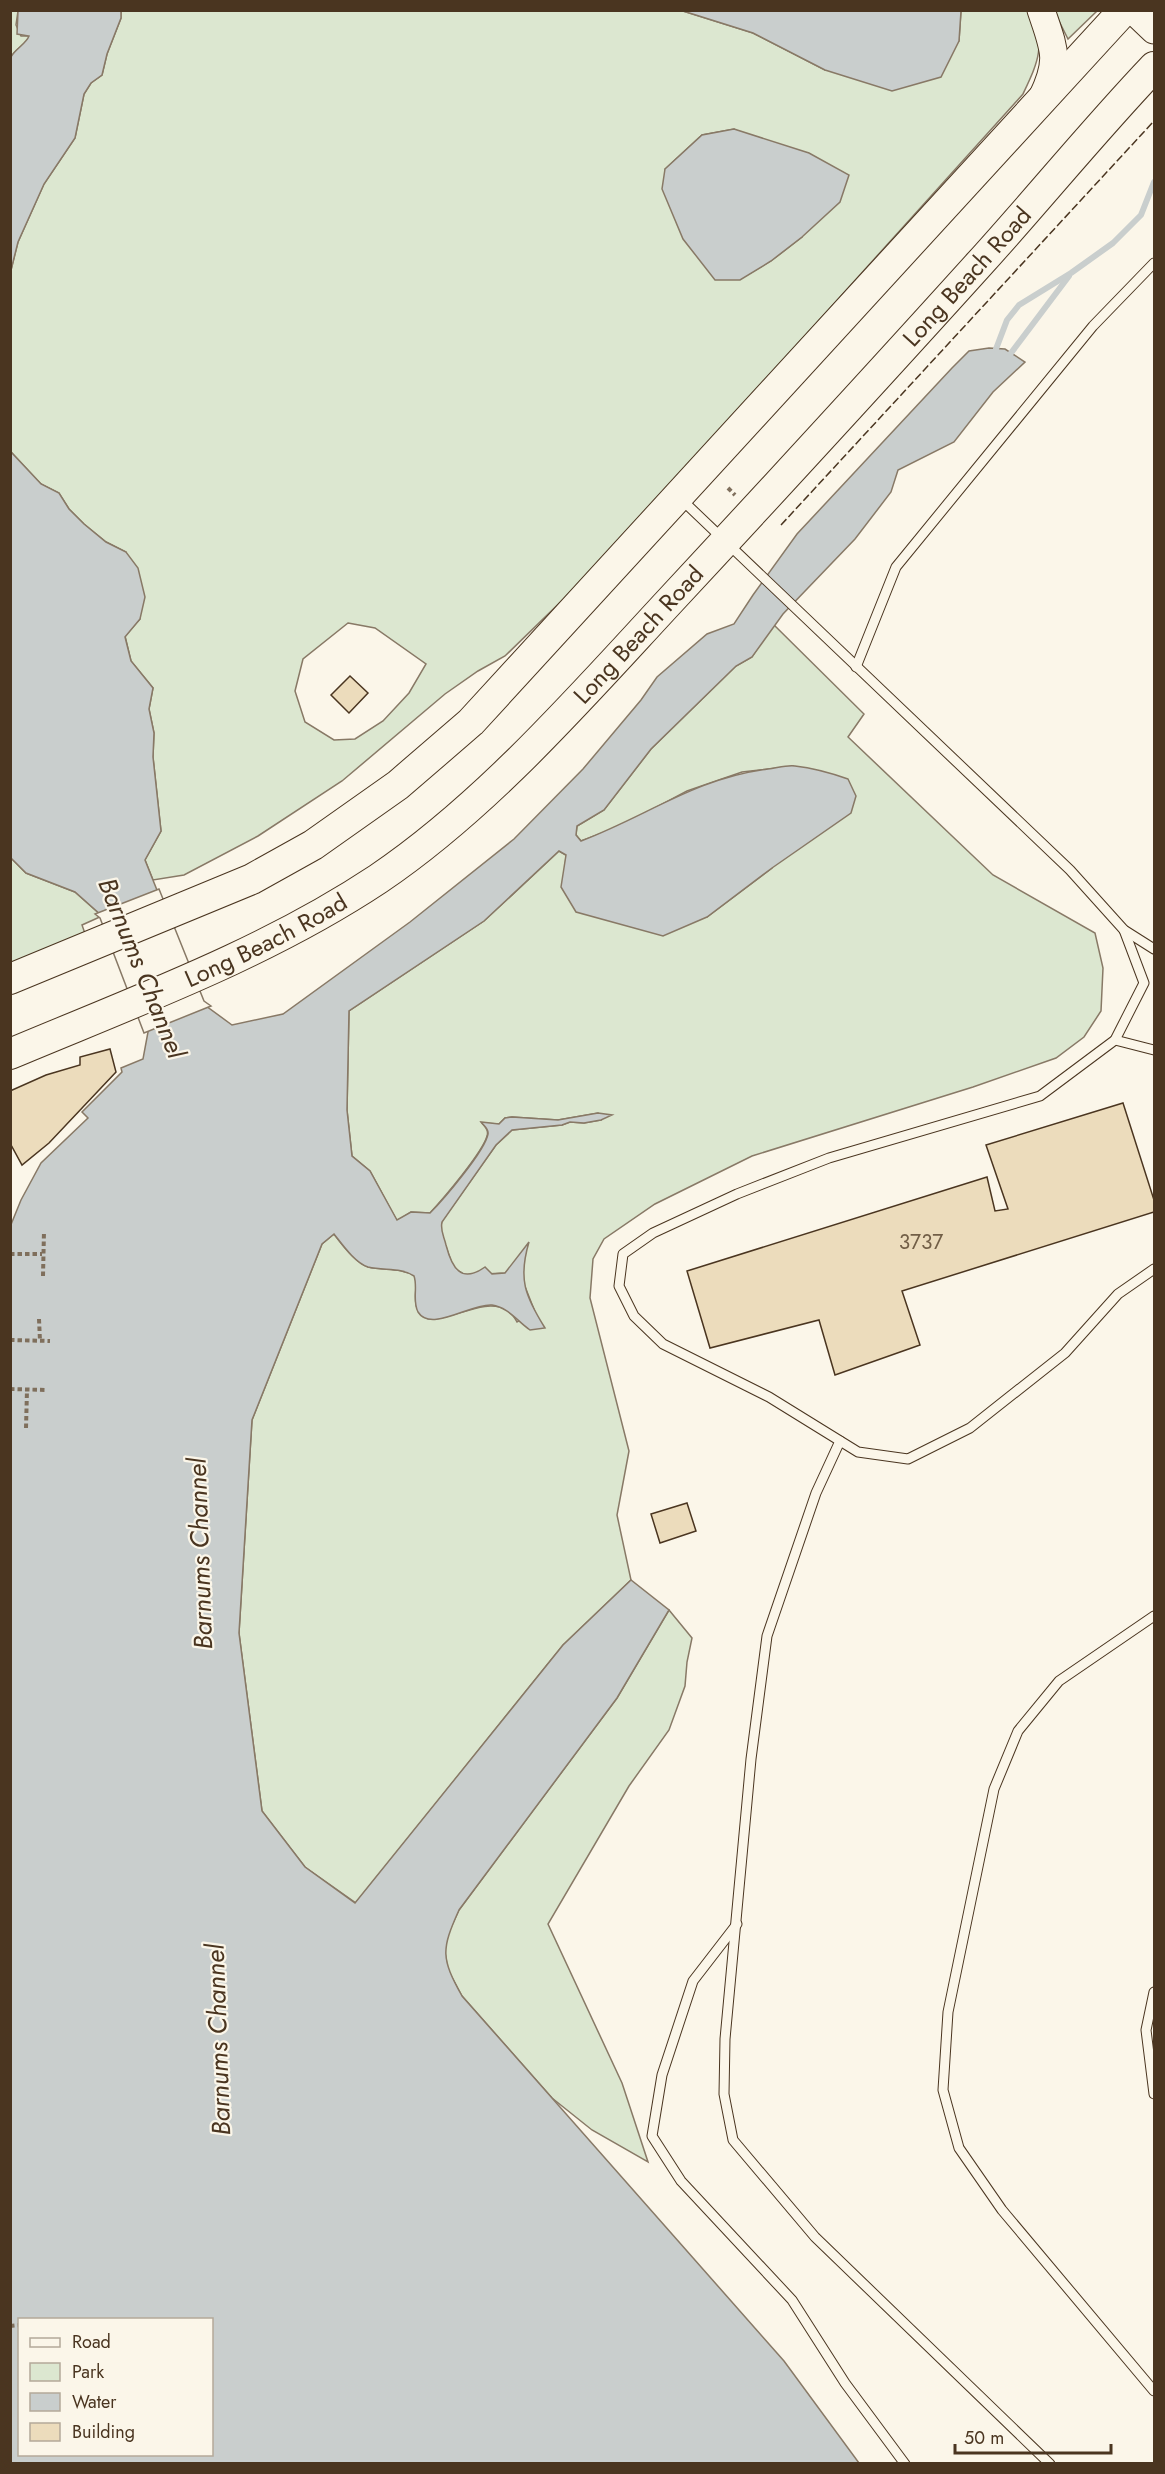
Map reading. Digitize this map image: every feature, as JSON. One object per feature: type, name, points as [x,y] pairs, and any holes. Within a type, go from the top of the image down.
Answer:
[{"type":"main road","points":[[1036,109],[1054,67],[1054,51],[1041,10]]},
{"type":"main road","points":[[10,979],[252,879],[313,845],[398,785],[471,722],[1036,109],[1124,10]]},
{"type":"main road","points":[[1133,10],[1155,30]]},
{"type":"main road","name":"Long Beach Road","points":[[10,1054],[219,966],[316,917],[380,878],[434,836],[491,786],[578,699],[980,262],[1155,67]]},
{"type":"lane","points":[[856,667],[896,567],[1093,326],[1155,263]]},
{"type":"lane","points":[[678,497],[726,540],[798,612],[1070,870],[1124,930],[1155,949]]},
{"type":"lane","points":[[1124,930],[1144,983],[1115,1040],[1040,1096],[829,1158],[737,1194],[653,1233],[623,1254],[619,1286],[634,1316],[663,1344],[769,1398],[858,1452],[908,1459],[970,1428],[1065,1353],[1118,1294],[1155,1269]]},
{"type":"lane","points":[[1115,1040],[1155,1050]]},
{"type":"lane","points":[[840,1441],[816,1493],[767,1636],[752,1759],[725,2039],[724,2094],[734,2140],[815,2237],[1050,2463]]},
{"type":"lane","points":[[1155,1616],[1059,1680],[1018,1731],[994,1789],[948,2012],[943,2090],[959,2148],[1002,2210],[1155,2391]]},
{"type":"lane","points":[[737,1924],[693,1981],[662,2075],[652,2136],[681,2181],[792,2300],[845,2383],[905,2463]]},
{"type":"lane","points":[[1155,1992],[1146,2030],[1155,2094]]},
{"type":"path","points":[[43,1276],[44,1231]]},
{"type":"path","points":[[10,1254],[42,1254]]},
{"type":"path","points":[[39,1319],[40,1341]]},
{"type":"path","points":[[10,1340],[50,1341]]},
{"type":"path","points":[[10,1389],[46,1390]]},
{"type":"path","points":[[26,1428],[27,1390]]},
{"type":"green space","points":[[11,11],[18,11],[16,25],[21,36],[30,36],[11,57]]},
{"type":"green space","points":[[121,11],[683,11],[753,33],[825,70],[959,41],[961,11],[1029,11],[1035,23],[1039,43],[1033,72],[1023,94],[712,439],[648,517],[505,656],[445,694],[342,781],[258,836],[184,875],[153,880],[145,860],[161,831],[153,757],[154,733],[149,709],[153,688],[131,661],[125,636],[140,619],[126,552],[106,542],[84,524],[69,509],[59,493],[41,484],[11,452],[11,270],[18,242],[44,184],[75,138],[84,94],[91,83],[102,75],[107,54],[121,18]],"holes":[[[734,129],[802,237],[771,261],[740,279],[665,169],[702,135]],[[348,623],[375,628],[426,664],[409,693],[383,721],[355,739],[334,740],[305,722],[295,691],[303,659]]]},
{"type":"green space","points":[[1054,11],[1097,11],[1068,39]]},
{"type":"green space","points":[[773,624],[864,714],[848,737],[993,875],[1095,933],[1103,968],[1101,1011],[1084,1037],[1056,1058],[973,1087],[752,1156],[655,1204],[604,1239],[593,1259],[590,1298],[629,1451],[617,1515],[631,1580],[563,1645],[356,1903],[305,1867],[262,1811],[239,1633],[252,1420],[322,1244],[334,1234],[349,1253],[363,1265],[404,1271],[415,1276],[416,1304],[423,1316],[432,1319],[443,1318],[470,1310],[497,1306],[509,1312],[517,1322],[535,1312],[522,1279],[523,1263],[505,1273],[465,1275],[453,1267],[440,1229],[442,1221],[496,1145],[512,1130],[601,1120],[598,1113],[558,1120],[512,1117],[505,1118],[499,1124],[482,1123],[487,1132],[484,1143],[462,1175],[430,1213],[411,1212],[397,1221],[370,1171],[352,1156],[347,1110],[349,1011],[484,921],[559,851],[566,855],[565,869],[707,917],[772,868],[793,766],[742,772],[687,791],[621,826],[581,841],[576,835],[577,826],[604,810],[651,749],[736,666],[752,657]]},
{"type":"green space","points":[[11,858],[26,873],[75,892],[102,916],[82,925],[88,942],[11,975]]},
{"type":"green space","points":[[669,1610],[692,1638],[685,1686],[669,1730],[629,1786],[548,1924],[622,2083],[648,2162],[592,2130],[552,2098],[462,1996],[448,1970],[445,1953],[447,1936],[459,1910],[617,1698]]},
{"type":"water","points":[[961,10],[959,41],[941,77],[892,91],[825,70],[753,33],[683,11]]},
{"type":"water","points":[[18,11],[121,11],[121,18],[107,54],[102,75],[91,83],[84,94],[75,138],[44,184],[18,242],[11,270],[11,57],[29,36],[17,34]]},
{"type":"water","points":[[734,129],[809,153],[849,175],[840,202],[802,237],[771,261],[740,280],[715,280],[683,239],[662,189],[665,169],[702,135]]},
{"type":"water","name":"Barnums Channel","points":[[989,348],[1005,349],[1025,362],[993,392],[954,442],[898,470],[891,492],[855,539],[783,614],[752,657],[736,666],[651,749],[604,810],[577,826],[576,835],[581,841],[672,799],[718,781],[742,774],[788,766],[815,769],[848,779],[856,796],[851,813],[707,917],[663,936],[576,912],[561,887],[566,855],[559,851],[484,921],[349,1011],[347,1110],[352,1156],[370,1171],[397,1220],[411,1212],[430,1213],[444,1198],[472,1163],[485,1142],[488,1132],[481,1122],[499,1124],[505,1118],[512,1117],[558,1120],[598,1113],[612,1115],[584,1123],[570,1122],[562,1125],[512,1130],[496,1145],[442,1222],[442,1231],[451,1261],[464,1274],[477,1272],[485,1267],[492,1274],[505,1273],[529,1242],[524,1267],[525,1287],[545,1328],[530,1330],[508,1311],[492,1305],[473,1308],[442,1318],[424,1318],[416,1308],[414,1276],[403,1271],[363,1265],[349,1253],[334,1234],[322,1244],[252,1420],[239,1633],[262,1811],[305,1867],[355,1903],[563,1645],[631,1580],[669,1610],[617,1698],[459,1910],[449,1935],[447,1963],[462,1996],[784,2361],[859,2463],[11,2463],[10,1227],[21,1200],[41,1163],[88,1118],[82,1112],[122,1072],[121,1068],[143,1059],[148,1032],[102,916],[75,892],[26,873],[11,858],[11,452],[41,484],[59,493],[69,509],[84,524],[106,542],[126,552],[138,568],[145,597],[140,619],[125,637],[131,661],[153,688],[149,709],[154,733],[153,757],[161,831],[145,860],[202,1003],[232,1025],[283,1014],[410,922],[514,839],[583,769],[641,700],[657,677],[707,634],[734,624],[797,534],[969,351]]},
{"type":"pier","points":[[159,889],[204,1001],[211,1006],[144,1033],[100,918],[95,914]]},
{"type":"building","points":[[350,676],[368,693],[349,713],[331,695]]},
{"type":"building","points":[[110,1049],[116,1072],[49,1143],[22,1165],[10,1143],[10,1091],[46,1075],[80,1065],[80,1057]]},
{"type":"building","points":[[1123,1103],[1154,1200],[1154,1212],[902,1291],[920,1345],[835,1375],[819,1320],[710,1348],[687,1271],[987,1177],[995,1211],[1008,1209],[986,1145]]},
{"type":"building","points":[[687,1503],[696,1531],[660,1543],[651,1514]]},
{"type":"waterway","points":[[996,349],[1007,320],[1019,305],[1071,273],[1113,243],[1141,215],[1154,182]]},
{"type":"waterway","points":[[1011,353],[1069,276]]},
{"type":"fence","points":[[781,525],[1154,121]]}]
